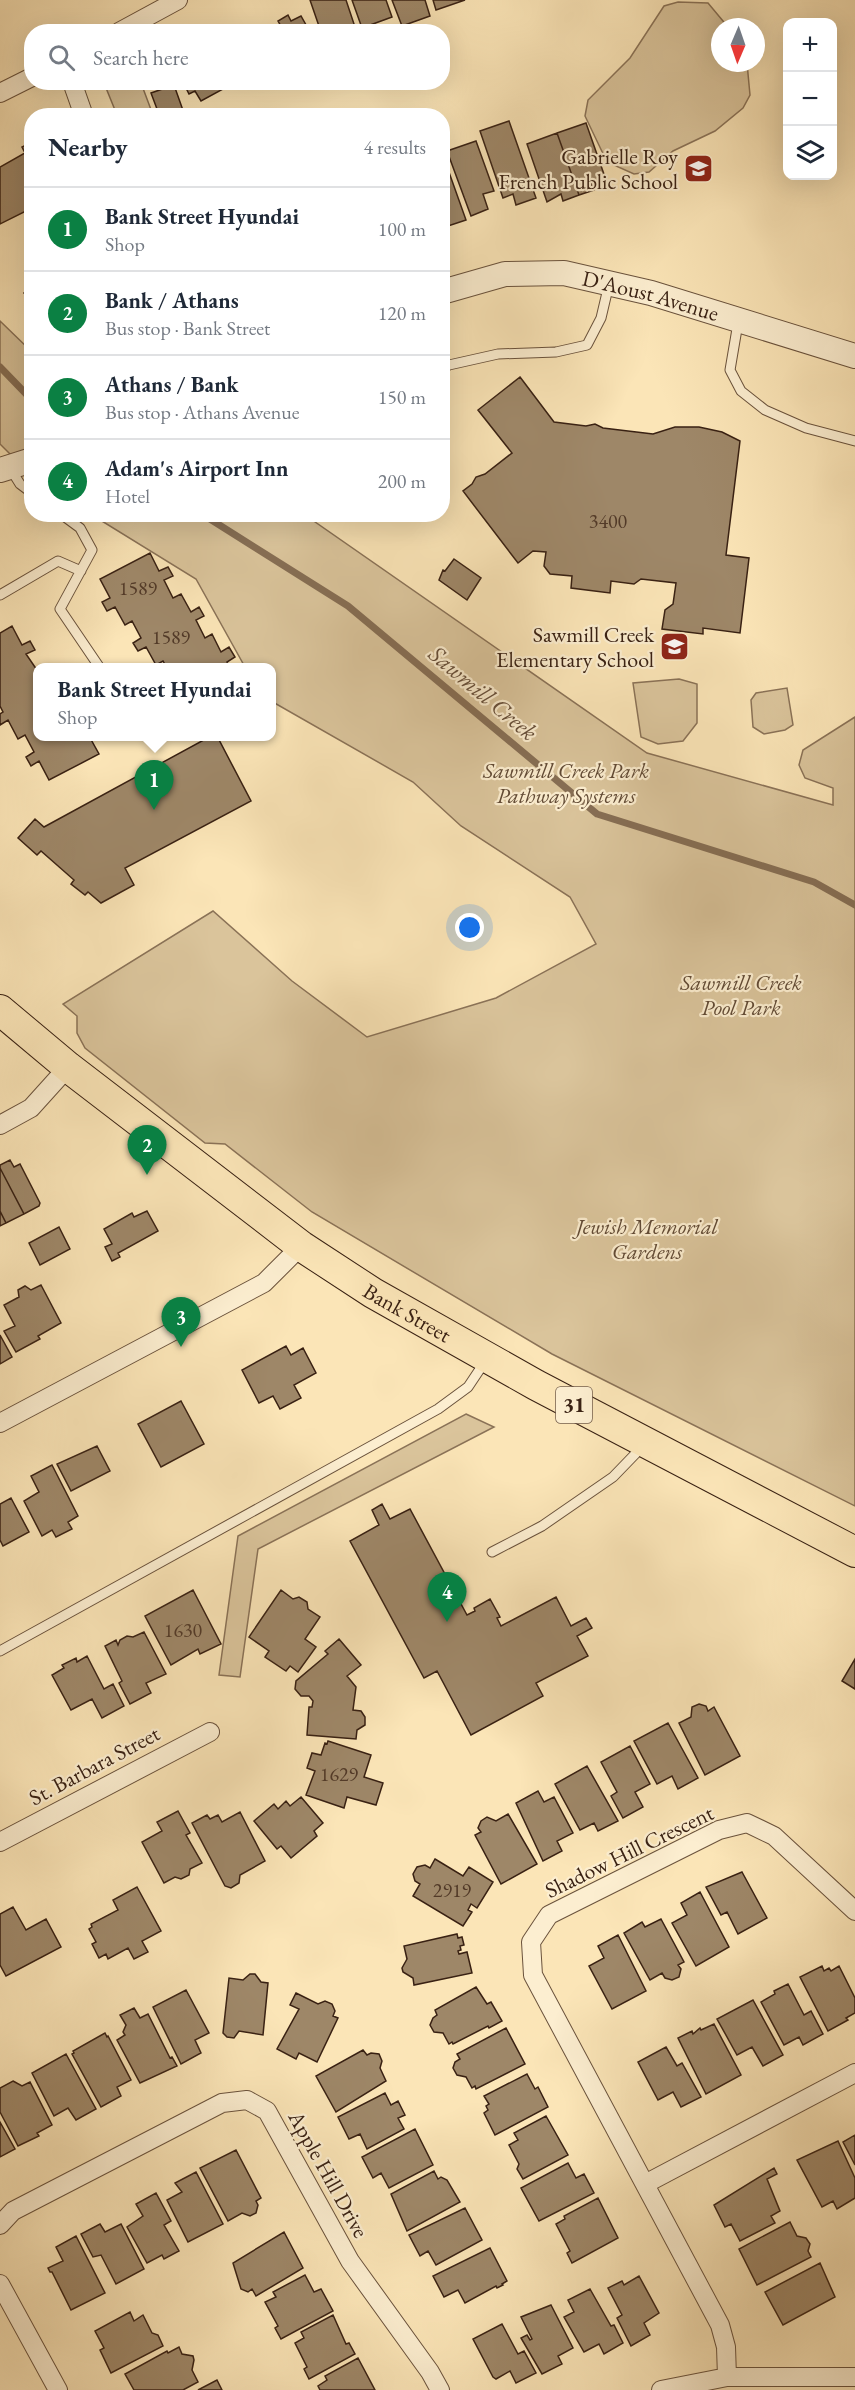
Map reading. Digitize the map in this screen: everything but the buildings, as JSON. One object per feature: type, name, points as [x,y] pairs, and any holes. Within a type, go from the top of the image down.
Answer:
[{"type":"main road","name":"Bank Street","points":[[0,1010],[68,1067],[301,1246],[373,1293],[487,1358],[855,1552]]},
{"type":"street","points":[[134,24],[178,0]]},
{"type":"street","points":[[0,93],[24,81]]},
{"type":"street","points":[[75,90],[81,108]]},
{"type":"street","name":"D'Aoust Avenue","points":[[450,290],[505,274],[564,273],[651,293],[855,356]]},
{"type":"street","points":[[4,468],[24,462]]},
{"type":"street","points":[[0,1125],[31,1108],[68,1067]]},
{"type":"street","points":[[0,1423],[264,1283],[301,1246]]},
{"type":"street","name":"St. Barbara Street","points":[[0,1842],[210,1732]]},
{"type":"street","name":"Shadow Hill Crescent","points":[[727,2377],[726,2347],[720,2325],[533,1975],[531,1942],[549,1915],[719,1830],[747,1823],[774,1836],[855,1911]]},
{"type":"street","points":[[645,2184],[855,2073]]},
{"type":"street","name":"Apple Hill Drive","points":[[0,2225],[13,2211],[222,2103],[248,2100],[267,2111],[350,2261],[430,2372],[440,2390]]},
{"type":"street","points":[[0,2284],[58,2390]]},
{"type":"street","points":[[661,2390],[727,2377],[855,2377]]},
{"type":"lane","points":[[450,365],[498,354],[556,352],[587,345],[601,318],[609,284]]},
{"type":"lane","points":[[739,320],[730,370],[741,391],[772,414],[806,428],[855,441]]},
{"type":"lane","points":[[4,468],[24,487]]},
{"type":"lane","points":[[72,522],[80,528],[92,550],[60,609],[97,663]]},
{"type":"lane","points":[[0,595],[58,561],[81,571]]},
{"type":"lane","points":[[0,1651],[438,1409],[468,1387],[487,1358]]},
{"type":"lane","points":[[492,1552],[542,1526],[613,1477],[646,1443]]},
{"type":"green space","points":[[678,2],[708,3],[720,18],[711,18],[711,72],[748,72],[750,95],[743,108],[715,131],[673,151],[649,172],[634,174],[607,162],[585,116],[588,100],[630,58],[664,6]]},
{"type":"green space","points":[[107,90],[144,90],[150,108],[114,108]]},
{"type":"green space","points":[[0,321],[24,344],[24,468],[0,444]]},
{"type":"green space","points":[[103,522],[315,522],[647,753],[833,805],[833,788],[805,778],[799,765],[803,750],[855,717],[855,1506],[552,1354],[312,1212],[225,1144],[205,1143],[85,1048],[77,1033],[77,1016],[63,1004],[213,911],[292,981],[367,1037],[496,998],[596,944],[570,897],[461,826],[413,782],[276,704],[276,663],[243,663],[196,579]]},
{"type":"green space","points":[[679,679],[697,684],[697,723],[683,741],[658,744],[641,737],[633,683]]},
{"type":"green space","points":[[787,688],[793,725],[785,730],[764,734],[753,727],[751,700],[756,693]]},
{"type":"green space","points":[[466,1414],[494,1427],[258,1549],[240,1677],[219,1675],[238,1536]]},
{"type":"waterway","name":"Sawmill Creek","points":[[0,367],[24,392]]},
{"type":"waterway","name":"Sawmill Creek","points":[[215,522],[348,606],[597,814],[814,882],[855,905]]},
{"type":"place","name":"Gabrielle Roy French Public School","points":[[699,169]]},
{"type":"place","name":"Sawmill Creek Elementary School","points":[[675,647]]},
{"type":"place","name":"Bank Street Hyundai","points":[[154,810]]},
{"type":"place","name":"Bank / Athans","points":[[147,1175]]},
{"type":"place","name":"Athans / Bank","points":[[181,1347]]},
{"type":"place","name":"Adam's Airport Inn","points":[[447,1622]]},
{"type":"park label","name":"Sawmill Creek Park Pathway Systems","points":[[566,782]]},
{"type":"park label","name":"Sawmill Creek Pool Park","points":[[741,994]]},
{"type":"park label","name":"Jewish Memorial Gardens","points":[[647,1238]]}]
